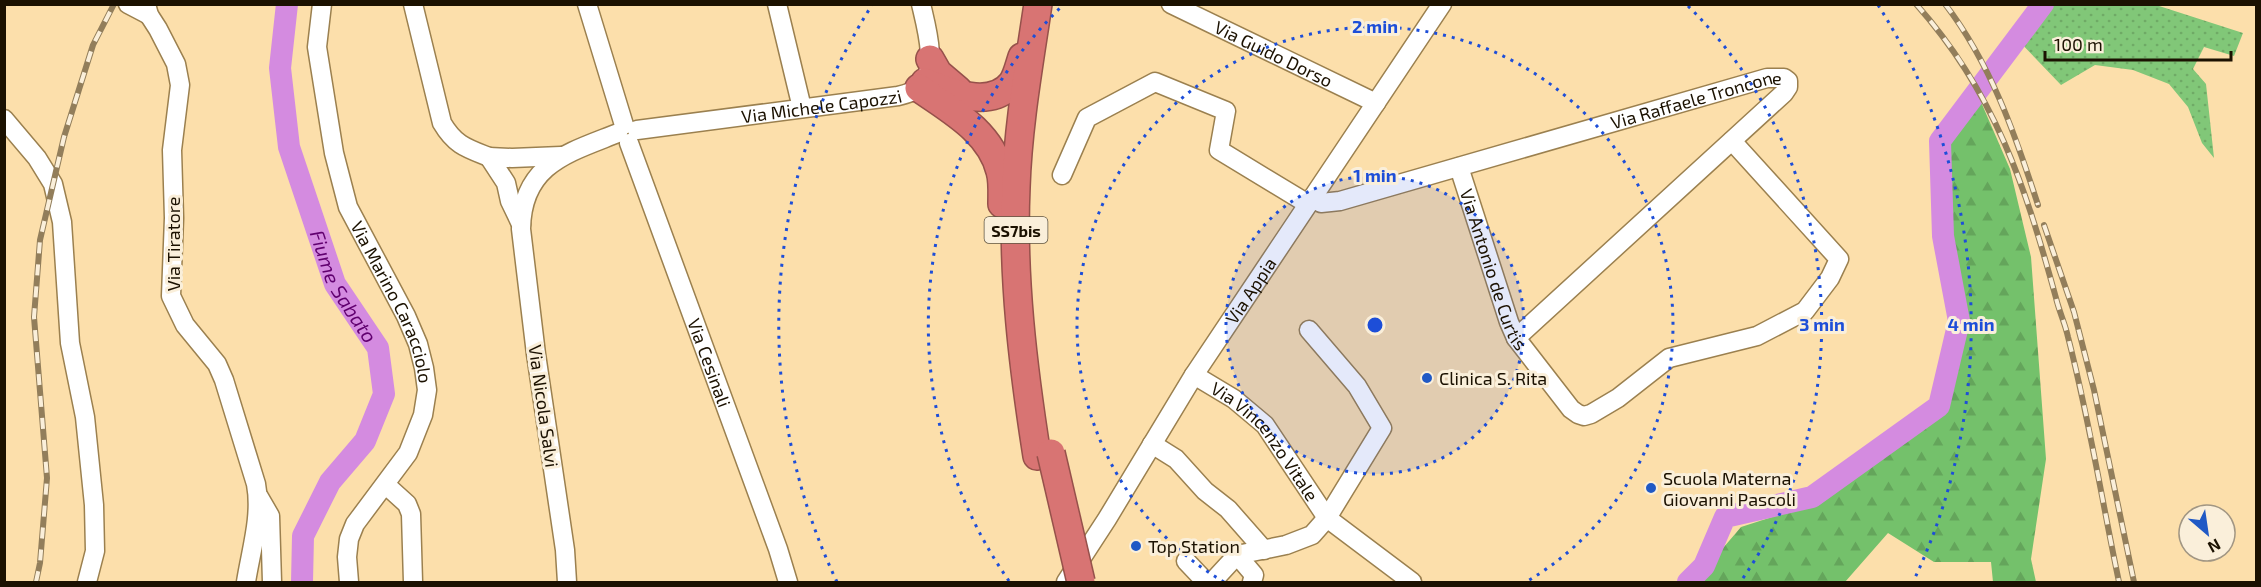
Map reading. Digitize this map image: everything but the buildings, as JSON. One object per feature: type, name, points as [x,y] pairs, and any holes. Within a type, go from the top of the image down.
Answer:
[{"type":"highway","points":[[924,76],[938,73],[949,84],[966,95],[992,96],[1000,93],[1011,84],[1042,8]]},
{"type":"highway","name":"SS7bis","points":[[1042,8],[1027,82],[1016,186],[1016,274],[1029,402],[1081,582]]},
{"type":"highway","name":"SS7bis","points":[[1042,8],[1029,206],[1034,323],[1049,514],[1066,582]]},
{"type":"highway","points":[[924,76],[993,150],[1000,172],[1004,234],[1016,274]]},
{"type":"street","name":"Via Tiratore","points":[[128,4],[152,8],[158,29],[176,63],[180,85],[172,150],[174,219],[171,296],[185,325],[209,352],[224,380],[259,497],[270,516],[272,582]]},
{"type":"street","name":"Via Marino Caracciolo","points":[[322,4],[317,47],[334,153],[348,207],[406,316],[418,344],[427,390],[417,434],[408,453],[355,524],[349,539],[347,557],[349,582]]},
{"type":"street","points":[[413,4],[442,123],[450,137],[462,147],[489,157],[561,156]]},
{"type":"street","name":"Via Cesinali","points":[[587,4],[627,133],[788,582]]},
{"type":"street","points":[[777,4],[802,108]]},
{"type":"street","points":[[921,4],[924,76]]},
{"type":"street","name":"Via Guido Dorso","points":[[1170,4],[1376,103]]},
{"type":"street","name":"Via Appia","points":[[1066,582],[1194,375],[1442,4]]},
{"type":"street","name":"Via Michele Capozzi","points":[[561,156],[627,133],[898,96],[924,76]]},
{"type":"street","name":"Via Raffaele Troncone","points":[[1310,201],[1321,203],[1340,201],[1767,78],[1784,78],[1788,81],[1788,87],[1784,93],[1516,338]]},
{"type":"street","points":[[1062,176],[1087,118],[1155,82],[1226,111],[1219,150],[1310,201]]},
{"type":"street","points":[[4,119],[37,158],[53,183],[62,222],[70,343],[84,417],[94,505],[95,551],[87,582]]},
{"type":"street","name":"Via Antonio de Curtis","points":[[1459,167],[1504,310],[1516,338],[1571,409],[1584,416],[1618,398],[1669,358],[1757,336],[1805,312],[1830,278],[1839,259],[1732,141]]},
{"type":"street","points":[[521,226],[526,198],[532,185],[546,167],[561,156]]},
{"type":"street","points":[[489,157],[506,183],[521,226]]},
{"type":"street","points":[[508,191],[519,198],[526,198]]},
{"type":"street","name":"Via Nicola Salvi","points":[[521,226],[536,354],[565,549],[567,582]]},
{"type":"street","name":"Via Vincenzo Vitale","points":[[1309,330],[1357,386],[1382,428],[1327,518]]},
{"type":"street","name":"Via Vincenzo Vitale","points":[[1194,375],[1234,399],[1266,425],[1327,518],[1412,582]]},
{"type":"street","points":[[1152,444],[1176,459],[1205,491],[1228,509],[1264,549]]},
{"type":"street","points":[[386,485],[406,504],[411,514],[413,582]]},
{"type":"street","name":"Via Tiratore","points":[[246,582],[259,497]]},
{"type":"street","points":[[1186,561],[1204,580],[1213,581],[1237,555],[1286,545],[1312,536],[1327,518]]},
{"type":"street","points":[[1237,555],[1254,575],[1252,582]]},
{"type":"green space","points":[[2042,5],[2156,5],[2243,33],[2234,56],[2204,47],[2193,69],[2206,84],[2214,158],[2202,143],[2188,107],[2169,84],[2133,70],[2095,65],[2061,85],[2016,38]]},
{"type":"green space","points":[[1978,95],[2010,169],[2031,257],[2046,459],[2031,559],[2036,582],[1993,582],[1991,562],[1934,562],[1888,533],[1845,582],[1694,582],[1741,527],[1813,504],[1939,410],[1960,325],[1949,251],[1945,144]]},
{"type":"waterway","name":"Fiume Sabato","points":[[287,4],[280,68],[289,147],[335,284],[378,348],[384,394],[365,441],[330,482],[303,536],[302,582]]},
{"type":"waterway","points":[[1688,582],[1704,566],[1725,517],[1812,497],[1939,406],[1959,321],[1943,236],[1940,141],[2043,4]]},
{"type":"railway","points":[[36,582],[40,563],[47,478],[34,317],[40,240],[64,137],[93,45],[114,4]]},
{"type":"railway","points":[[1916,4],[1967,72],[1987,106],[2019,179],[2076,367],[2119,582]]},
{"type":"railway","points":[[1945,4],[1989,75],[2011,126],[2038,205]]},
{"type":"railway","points":[[2044,225],[2074,312],[2094,390],[2134,582]]},
{"type":"place","name":"Clinica S. Rita","points":[[1427,378]]},
{"type":"place","name":"Scuola Materna Giovanni Pascoli","points":[[1651,488]]},
{"type":"place","name":"Top Station","points":[[1136,546]]}]
